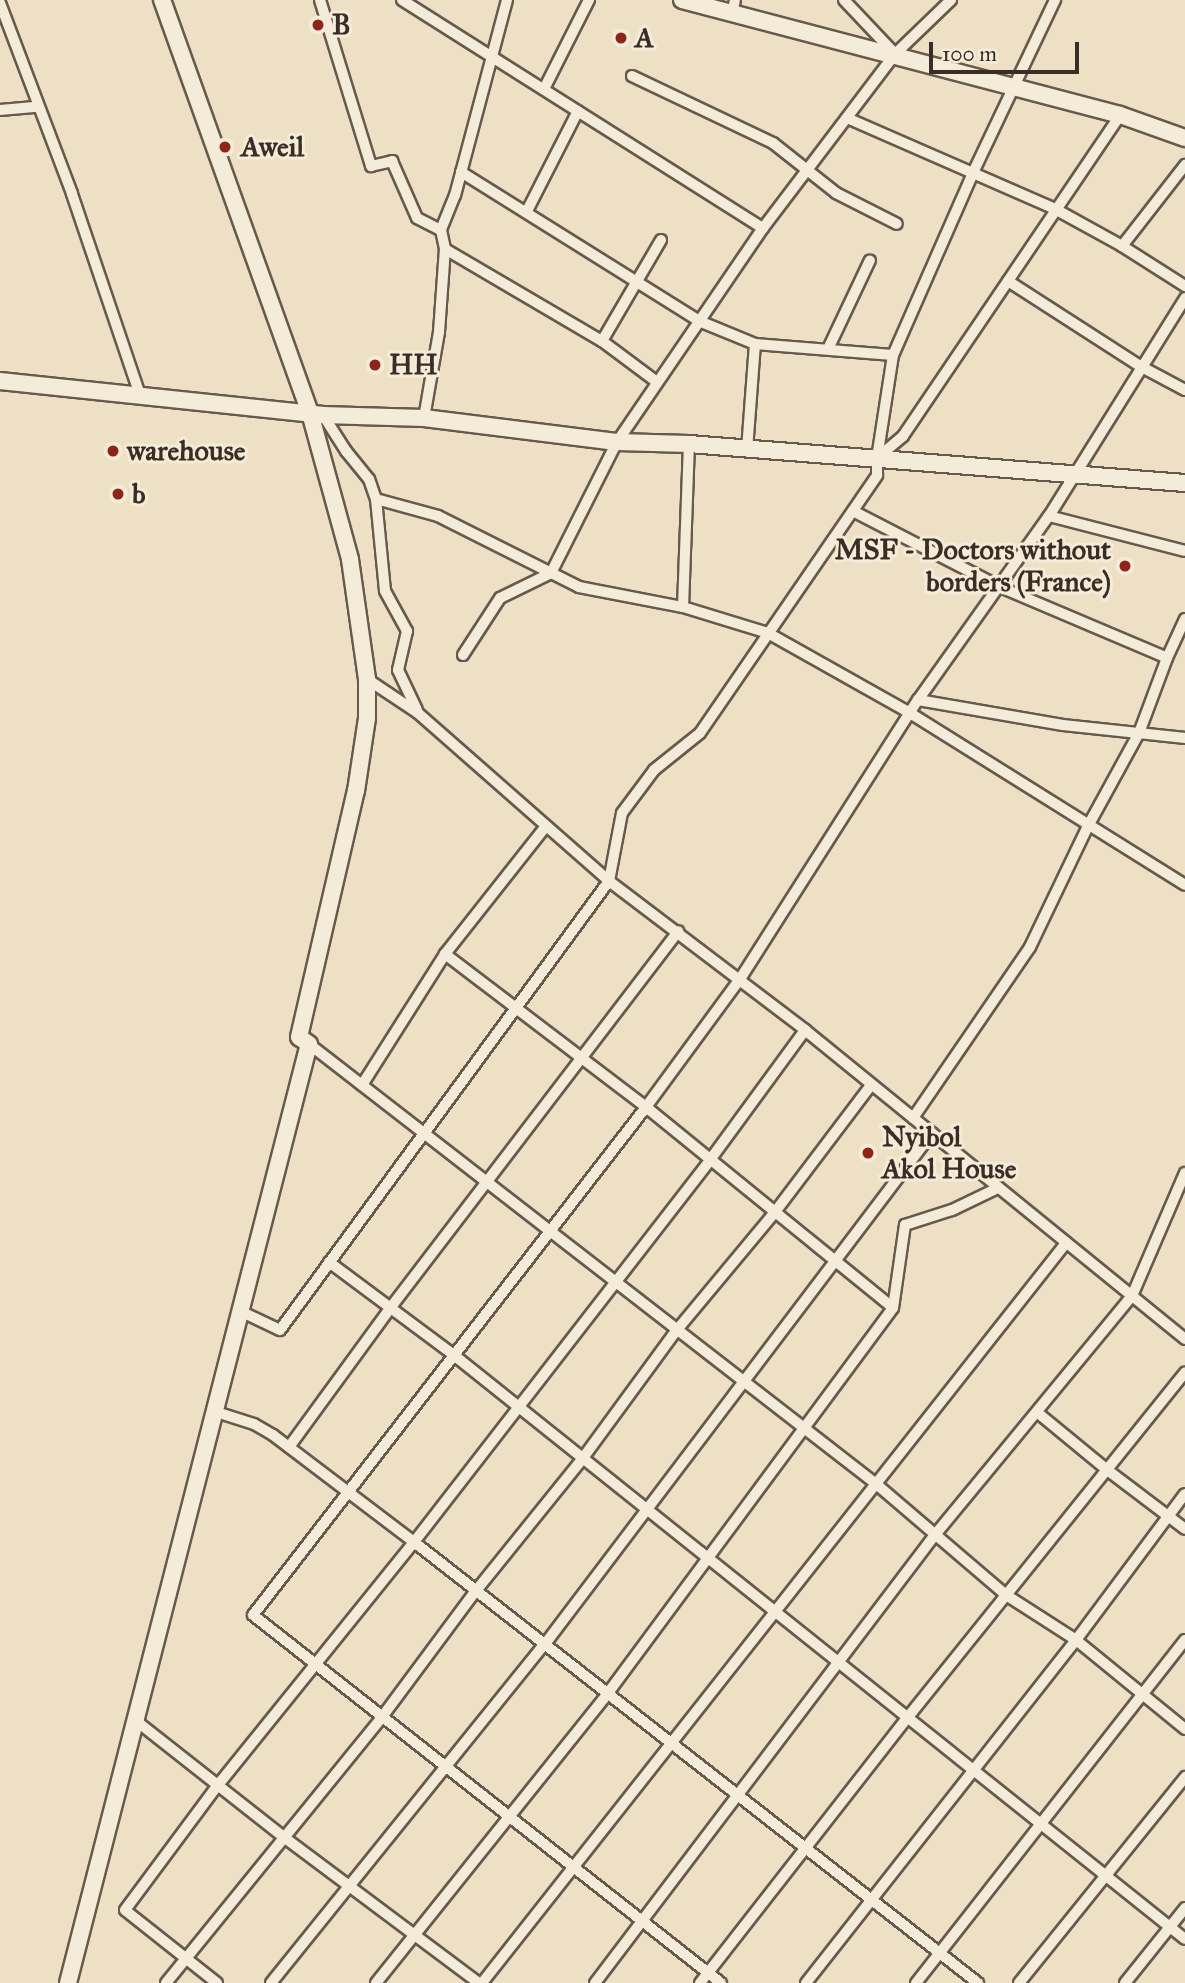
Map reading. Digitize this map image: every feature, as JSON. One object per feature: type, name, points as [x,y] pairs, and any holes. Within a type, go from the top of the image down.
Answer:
[{"type":"street","points":[[162,0],[316,414],[350,559],[367,678],[367,718],[356,791],[299,1037],[875,1483],[1006,1595],[1076,1640],[1185,1729]]},
{"type":"street","points":[[320,0],[371,166],[391,161],[417,218],[441,230]]},
{"type":"street","points":[[402,0],[763,228]]},
{"type":"street","points":[[424,418],[439,332],[445,249],[441,230],[461,172],[507,0]]},
{"type":"street","points":[[544,89],[589,0]]},
{"type":"street","points":[[682,0],[733,7],[1120,115],[1185,138]]},
{"type":"street","points":[[844,0],[895,54]]},
{"type":"street","points":[[463,656],[500,598],[551,573],[617,442],[763,228],[895,54],[951,0]]},
{"type":"street","points":[[240,1311],[281,1330],[423,1131],[609,881],[622,813],[654,770],[700,733],[877,475],[877,458],[893,355],[973,173],[1055,0]]},
{"type":"street","points":[[0,3],[72,194],[140,395]]},
{"type":"street","points":[[632,76],[773,144],[836,193],[897,225]]},
{"type":"street","points":[[0,110],[37,107]]},
{"type":"street","points":[[527,211],[578,111]]},
{"type":"street","points":[[877,458],[903,436],[1120,115]]},
{"type":"street","points":[[847,118],[1055,209],[1122,246],[1185,286]]},
{"type":"street","points":[[1122,246],[1185,165]]},
{"type":"street","points":[[461,172],[699,321],[755,344],[893,355]]},
{"type":"street","points":[[602,341],[661,240]]},
{"type":"street","points":[[445,249],[602,341],[657,382]]},
{"type":"street","points":[[828,349],[870,260]]},
{"type":"street","points":[[1008,281],[1140,366],[1185,390]]},
{"type":"street","points":[[721,1983],[253,1615],[646,1107],[740,979],[918,700],[1049,516],[1140,366],[1185,298]]},
{"type":"street","points":[[747,450],[755,344]]},
{"type":"street","points":[[0,381],[316,414],[424,418],[617,442],[689,444],[1185,484]]},
{"type":"street","points":[[316,414],[369,479],[376,499],[385,591],[407,631],[398,670],[418,713]]},
{"type":"street","points":[[683,607],[689,444]]},
{"type":"street","points":[[376,499],[438,516],[579,587],[683,607],[768,633],[910,713],[1185,885]]},
{"type":"street","points":[[853,511],[1000,587],[1167,657]]},
{"type":"street","points":[[1049,516],[1185,551]]},
{"type":"street","points":[[913,1118],[1030,947],[1088,826],[1139,733],[1167,657],[1185,620]]},
{"type":"street","points":[[367,678],[418,713],[609,881],[805,1030],[1185,1339]]},
{"type":"street","points":[[918,700],[1063,725],[1185,738]]},
{"type":"street","points":[[362,1085],[445,954],[546,826]]},
{"type":"street","points":[[289,1447],[391,1307],[488,1184],[678,931]]},
{"type":"street","points":[[445,954],[646,1107],[893,1308]]},
{"type":"street","points":[[217,1983],[125,1910],[218,1785],[414,1542],[710,1160],[805,1030]]},
{"type":"street","points":[[68,1983],[309,1044]]},
{"type":"street","points":[[166,1983],[382,1717],[475,1592],[583,1458],[677,1331],[775,1212],[871,1085]]},
{"type":"street","points":[[271,1983],[545,1644],[932,1133]]},
{"type":"street","points":[[595,1983],[934,1536],[1132,1296],[1185,1172]]},
{"type":"street","points":[[376,1983],[608,1693],[893,1308],[905,1225],[952,1210],[998,1188]]},
{"type":"street","points":[[135,1720],[285,1838],[480,1983],[672,1744],[1066,1243]]},
{"type":"street","points":[[329,1262],[455,1356],[1185,1939]]},
{"type":"street","points":[[700,1983],[908,1717],[1185,1372]]},
{"type":"street","points":[[214,1411],[254,1424],[289,1447],[978,1983]]},
{"type":"street","points":[[1038,1413],[1185,1529]]},
{"type":"street","points":[[806,1983],[1076,1640],[1185,1494]]},
{"type":"street","points":[[916,1983],[1185,1640]]},
{"type":"street","points":[[1019,1983],[1185,1777]]},
{"type":"street","points":[[1125,1983],[1185,1908]]},
{"type":"place","name":"B","points":[[318,25]]},
{"type":"place","name":"A","points":[[621,38]]},
{"type":"place","name":"Aweil","points":[[225,147]]},
{"type":"place","name":"HH","points":[[375,365]]},
{"type":"place","name":"warehouse","points":[[113,451]]},
{"type":"place","name":"b","points":[[118,494]]},
{"type":"place","name":"MSF - Doctors without borders (France)","points":[[1125,566]]},
{"type":"place","name":"Nyibol Akol House","points":[[868,1153]]}]
